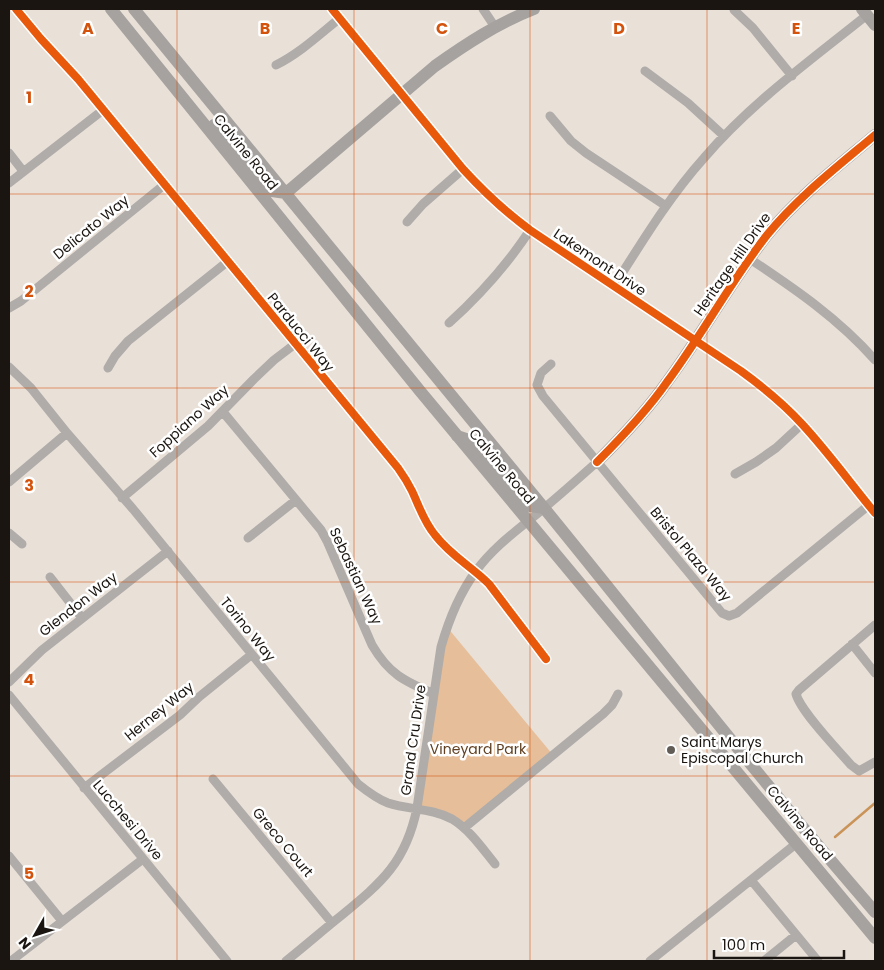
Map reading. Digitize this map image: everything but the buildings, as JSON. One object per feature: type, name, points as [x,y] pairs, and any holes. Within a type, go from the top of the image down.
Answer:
[{"type":"main road","name":"Calvine Road","points":[[111,9],[457,436],[796,843],[870,928],[875,938]]},
{"type":"main road","name":"Calvine Road","points":[[134,9],[875,912]]},
{"type":"main road","points":[[194,112],[218,128],[272,191],[286,193],[435,66],[495,27],[534,9]]},
{"type":"main road","points":[[864,12],[875,26]]},
{"type":"main road","name":"Heritage Hill Drive","points":[[597,462],[623,436],[667,383],[767,236],[821,179],[875,135]]},
{"type":"main road","points":[[457,436],[478,442],[530,506],[544,508]]},
{"type":"main road","points":[[528,521],[543,521],[598,588],[618,600]]},
{"type":"main road","points":[[766,806],[778,808],[818,855],[831,860]]},
{"type":"street","name":"Parducci Way","points":[[16,9],[103,110],[405,478],[426,522],[443,546],[489,584],[546,659]]},
{"type":"street","name":"Lakemont Drive","points":[[332,9],[486,194],[530,230],[696,340],[763,387],[802,424],[875,513]]},
{"type":"street","points":[[483,9],[495,27]]},
{"type":"street","points":[[734,10],[753,28],[792,76]]},
{"type":"street","points":[[614,286],[666,206],[698,165],[724,136],[864,12]]},
{"type":"street","points":[[276,65],[298,52],[340,18]]},
{"type":"street","points":[[644,71],[688,103],[724,136]]},
{"type":"street","points":[[9,183],[103,110]]},
{"type":"street","points":[[550,116],[571,141],[586,153],[666,206]]},
{"type":"street","points":[[9,153],[23,172]]},
{"type":"street","points":[[406,222],[423,204],[464,169]]},
{"type":"street","name":"Delicato Way","points":[[9,308],[35,290],[164,185]]},
{"type":"street","points":[[449,323],[488,286],[530,230]]},
{"type":"street","points":[[750,259],[794,288],[821,309],[848,331],[875,360]]},
{"type":"street","points":[[108,368],[115,356],[128,342],[227,262]]},
{"type":"street","name":"Foppiano Way","points":[[122,498],[208,426],[274,360],[295,344]]},
{"type":"street","points":[[552,364],[541,372],[537,385],[543,396],[597,462]]},
{"type":"street","name":"Torino Way","points":[[9,367],[31,388],[133,509],[358,784],[388,803],[440,814],[452,820],[469,833],[494,864]]},
{"type":"street","name":"Sebastian Way","points":[[223,412],[321,530],[328,541],[378,656],[396,675],[408,683],[434,694]]},
{"type":"street","points":[[735,474],[776,448],[802,424]]},
{"type":"street","points":[[9,482],[67,433]]},
{"type":"street","name":"Heritage Hill Drive","points":[[544,508],[597,462]]},
{"type":"street","name":"Bristol Plaza Way","points":[[597,462],[722,614],[729,616],[736,613],[869,505]]},
{"type":"street","points":[[248,538],[296,500]]},
{"type":"street","name":"Grand Cru Drive","points":[[286,961],[376,887],[394,865],[403,850],[409,837],[417,808],[441,647],[454,607],[465,586],[486,558],[544,508]]},
{"type":"street","points":[[9,533],[22,544]]},
{"type":"street","name":"Glendon Way","points":[[9,682],[42,650],[168,551]]},
{"type":"street","points":[[50,577],[82,618]]},
{"type":"street","points":[[875,625],[796,694],[810,718],[852,766],[859,771],[875,762]]},
{"type":"street","points":[[852,644],[875,673]]},
{"type":"street","name":"Herney Way","points":[[84,788],[180,715],[198,697],[251,655]]},
{"type":"street","points":[[464,828],[603,714],[612,705],[618,694]]},
{"type":"street","name":"Lucchesi Drive","points":[[9,696],[226,961]]},
{"type":"street","name":"Greco Court","points":[[213,779],[332,923]]},
{"type":"street","points":[[650,961],[796,843]]},
{"type":"street","points":[[9,856],[62,922]]},
{"type":"street","points":[[11,961],[143,859]]},
{"type":"street","points":[[751,880],[818,961]]},
{"type":"street","points":[[764,961],[796,935]]},
{"type":"green space","name":"Vineyard Park","points":[[447,627],[553,755],[464,828],[417,808]]},
{"type":"waterway","points":[[835,837],[875,803]]},
{"type":"cycle path","points":[[16,9],[78,79],[398,468],[435,535],[448,549],[489,584],[546,659]]},
{"type":"cycle path","points":[[332,9],[463,169],[495,201],[530,230],[741,371],[765,390],[812,435],[875,513]]},
{"type":"cycle path","points":[[597,462],[634,424],[659,393],[767,235],[805,195],[875,135]]},
{"type":"place","name":"Saint Marys Episcopal Church","points":[[671,750]]}]
